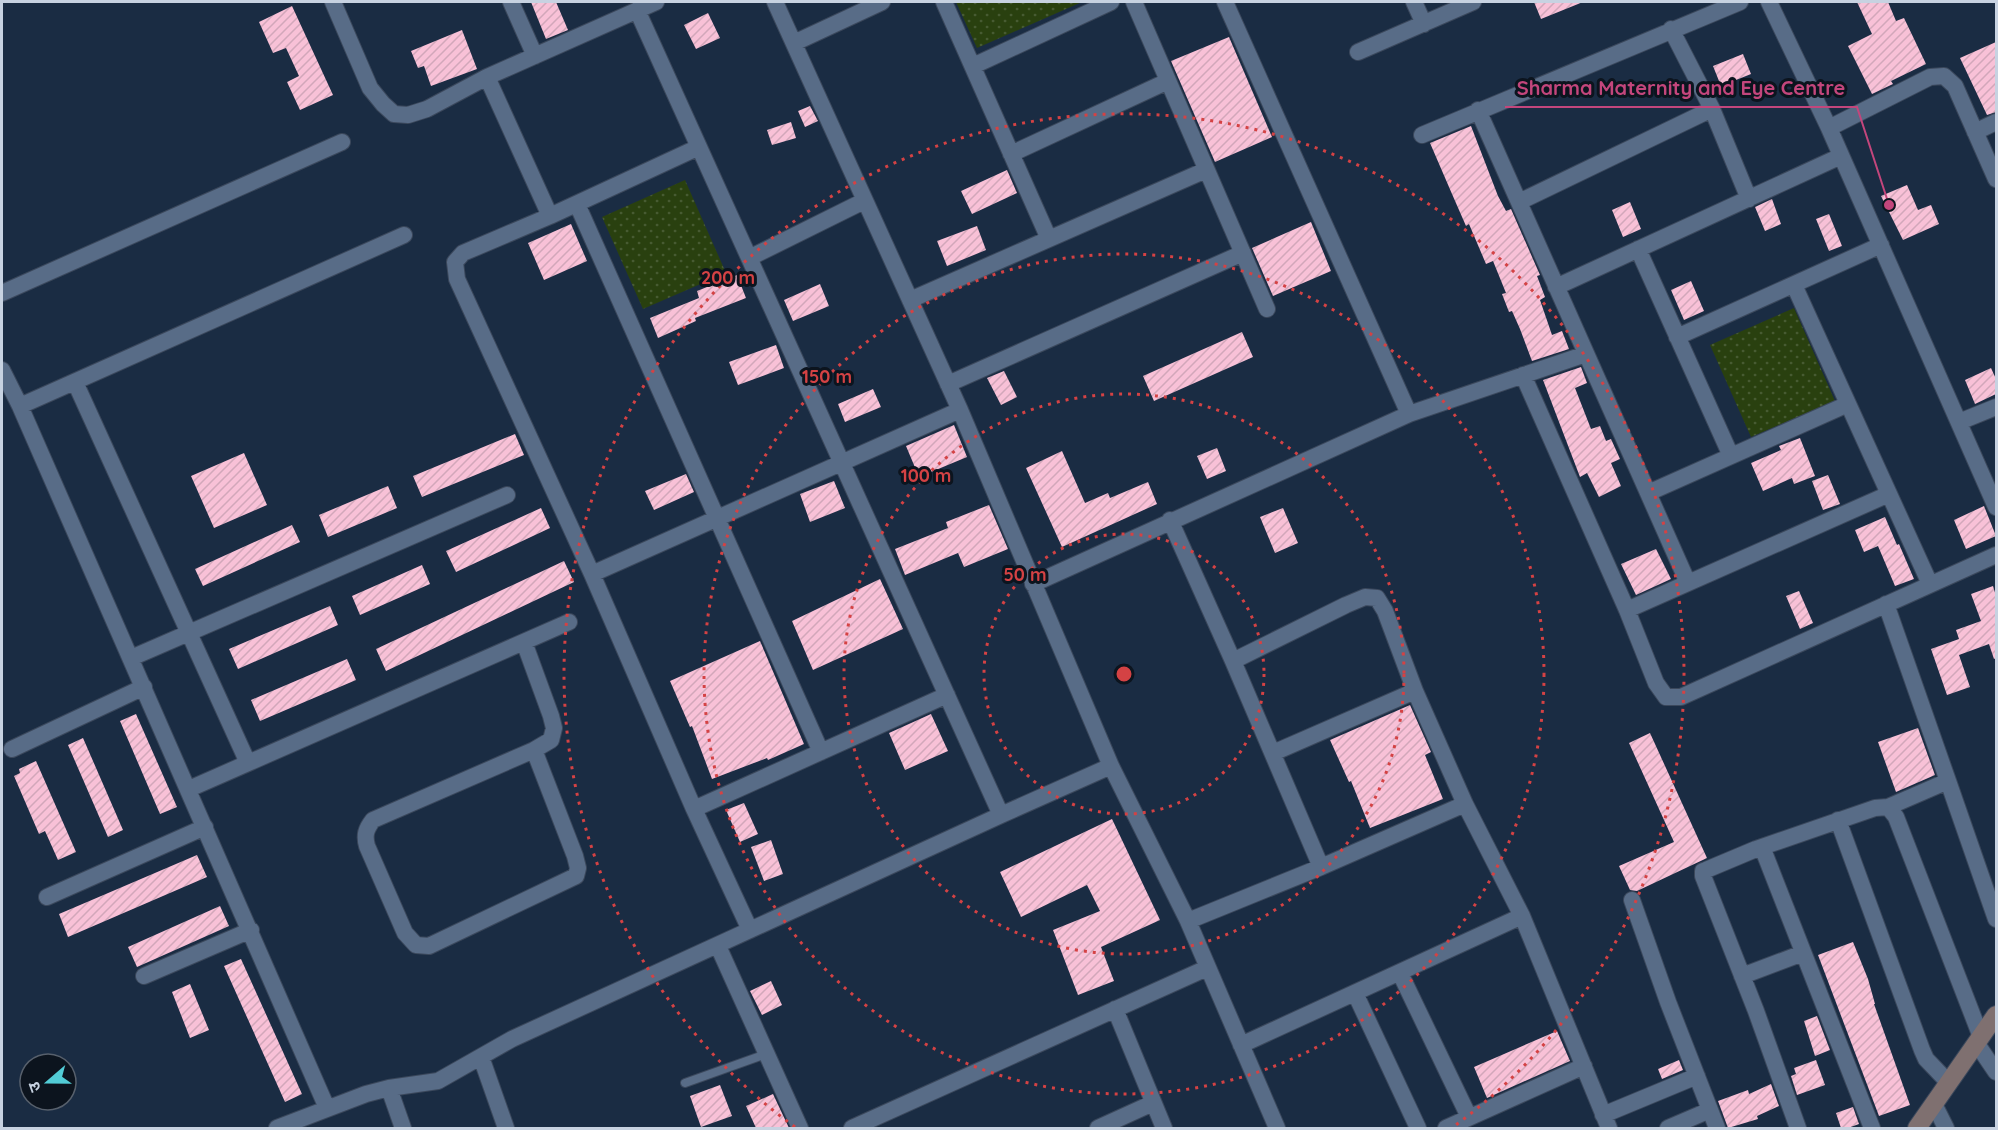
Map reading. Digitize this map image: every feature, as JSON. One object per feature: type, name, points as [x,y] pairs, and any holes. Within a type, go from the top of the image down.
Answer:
[{"type":"street","points":[[333,2],[370,88],[394,114],[408,115],[427,109],[487,77],[656,2]]},
{"type":"street","points":[[511,2],[535,56]]},
{"type":"street","points":[[775,2],[960,410],[1111,766],[1188,921],[1277,1128]]},
{"type":"street","points":[[794,43],[882,2]]},
{"type":"street","points":[[944,2],[1049,239]]},
{"type":"street","points":[[973,66],[1111,2]]},
{"type":"street","points":[[1134,2],[1267,309]]},
{"type":"street","points":[[1225,2],[1409,414]]},
{"type":"street","points":[[1414,2],[1424,24]]},
{"type":"street","points":[[1358,52],[1473,2]]},
{"type":"street","points":[[1422,135],[1740,2]]},
{"type":"street","points":[[1769,2],[1829,128],[1996,507]]},
{"type":"street","points":[[637,10],[1001,815]]},
{"type":"street","points":[[1671,29],[1712,109],[1749,198]]},
{"type":"street","points":[[1829,128],[1930,77],[1944,76],[1955,86],[1996,179]]},
{"type":"street","points":[[487,77],[550,216]]},
{"type":"street","points":[[1011,154],[1168,81]]},
{"type":"street","points":[[1519,202],[1712,109]]},
{"type":"street","points":[[1478,110],[1688,583]]},
{"type":"street","points":[[1976,132],[1996,122]]},
{"type":"street","points":[[2,293],[342,142]]},
{"type":"street","points":[[699,147],[464,253],[455,262],[457,279],[592,574],[694,809],[750,930]]},
{"type":"street","points":[[1556,287],[1841,156]]},
{"type":"street","points":[[910,300],[1206,170]]},
{"type":"street","points":[[749,258],[864,201]]},
{"type":"street","points":[[577,204],[821,752]]},
{"type":"street","points":[[20,406],[404,235]]},
{"type":"street","points":[[1677,337],[1881,245]]},
{"type":"street","points":[[1638,249],[1731,456]]},
{"type":"street","points":[[948,384],[1243,253]]},
{"type":"street","points":[[1794,285],[1930,584]]},
{"type":"street","points":[[1033,584],[1170,520],[1409,414],[1586,354]]},
{"type":"street","points":[[2,370],[189,789],[327,1108]]},
{"type":"street","points":[[1523,375],[1627,610],[1656,683],[1666,697],[1681,697],[1996,555]]},
{"type":"street","points":[[75,382],[248,763]]},
{"type":"street","points":[[1648,493],[1848,404]]},
{"type":"street","points":[[1959,422],[1996,407]]},
{"type":"street","points":[[592,574],[960,410]]},
{"type":"street","points":[[1627,610],[1889,494]]},
{"type":"street","points":[[131,658],[507,495]]},
{"type":"street","points":[[1170,520],[1321,867]]},
{"type":"street","points":[[1233,661],[1346,605],[1365,597],[1377,598],[1385,612],[1415,691],[1465,804],[1522,916],[1606,1122],[1697,1076]]},
{"type":"street","points":[[1886,604],[1996,919]]},
{"type":"street","points":[[189,789],[569,622]]},
{"type":"street","points":[[524,642],[555,728],[551,740],[534,750],[373,820],[364,836],[405,933],[416,945],[429,946],[576,876],[578,868],[575,856],[534,750]]},
{"type":"street","points":[[12,748],[144,687]]},
{"type":"street","points":[[1273,753],[1415,691]]},
{"type":"street","points":[[694,809],[947,695]]},
{"type":"street","points":[[277,1128],[294,1125],[327,1108],[389,1088],[438,1081],[512,1039],[1111,766]]},
{"type":"street","points":[[1798,1128],[1703,874],[1706,870],[1762,847],[1875,807],[1888,807],[1948,781]]},
{"type":"street","points":[[1188,921],[1321,867],[1465,804]]},
{"type":"street","points":[[1888,807],[1896,817],[1979,1041],[1996,1072]]},
{"type":"street","points":[[1838,820],[1922,1050],[1926,1059],[1949,1083]]},
{"type":"street","points":[[47,897],[205,827]]},
{"type":"street","points":[[1762,847],[1872,1128]]},
{"type":"street","points":[[1632,900],[1668,1002],[1717,1128]]},
{"type":"street","points":[[1241,1046],[1522,916]]},
{"type":"street","points":[[144,976],[251,930]]},
{"type":"street","points":[[718,946],[800,1128]]},
{"type":"street","points":[[1742,976],[1803,953]]},
{"type":"street","points":[[852,1128],[886,1122],[1115,1009],[1208,968]]},
{"type":"street","points":[[1400,973],[1469,1117]]},
{"type":"street","points":[[1355,993],[1418,1128]]},
{"type":"street","points":[[1115,1009],[1164,1128]]},
{"type":"street","points":[[1917,1128],[1996,1015]]},
{"type":"street","points":[[481,1057],[506,1128]]},
{"type":"street","points":[[1446,1128],[1584,1066]]},
{"type":"street","points":[[389,1088],[403,1128]]},
{"type":"street","points":[[1098,1128],[1152,1103]]},
{"type":"street","points":[[1934,1104],[1946,1128]]},
{"type":"street","points":[[1668,1128],[1710,1110]]},
{"type":"lane","points":[[685,1083],[766,1054]]},
{"type":"green space","points":[[956,2],[1082,2],[977,48]]},
{"type":"green space","points":[[685,180],[726,273],[643,309],[602,217]]},
{"type":"green space","points":[[1794,308],[1835,401],[1751,437],[1710,345]]},
{"type":"building","points":[[531,2],[556,2],[568,30],[546,39]]},
{"type":"building","points":[[1534,2],[1583,2],[1541,19]]},
{"type":"building","points":[[1857,2],[1888,2],[1896,21],[1904,18],[1926,64],[1891,81],[1893,84],[1872,94],[1848,46],[1872,34]]},
{"type":"building","points":[[292,6],[333,95],[300,110],[287,82],[299,76],[286,48],[273,53],[259,22]]},
{"type":"building","points":[[708,13],[720,38],[696,49],[684,25]]},
{"type":"building","points":[[462,30],[477,69],[431,86],[424,66],[418,68],[411,51]]},
{"type":"building","points":[[1229,37],[1272,137],[1215,162],[1171,61]]},
{"type":"building","points":[[1996,42],[1996,112],[1987,115],[1960,58]]},
{"type":"building","points":[[1743,54],[1751,74],[1721,86],[1713,66]]},
{"type":"building","points":[[810,106],[818,121],[805,127],[798,111]]},
{"type":"building","points":[[791,122],[796,138],[772,145],[767,130]]},
{"type":"building","points":[[1471,126],[1498,196],[1506,211],[1511,209],[1540,275],[1537,276],[1545,297],[1540,300],[1552,335],[1562,331],[1569,349],[1532,361],[1512,311],[1509,312],[1502,294],[1506,293],[1493,261],[1486,264],[1469,224],[1466,226],[1430,143]]},
{"type":"building","points":[[1007,170],[1017,193],[972,214],[961,191]]},
{"type":"building","points":[[1907,185],[1918,210],[1931,205],[1939,224],[1903,240],[1881,196]]},
{"type":"building","points":[[1772,199],[1781,224],[1765,231],[1755,207]]},
{"type":"building","points":[[1630,202],[1641,229],[1623,237],[1612,210]]},
{"type":"building","points":[[1829,214],[1842,246],[1829,251],[1816,219]]},
{"type":"building","points":[[1311,222],[1331,271],[1273,296],[1252,248]]},
{"type":"building","points":[[571,224],[587,261],[544,280],[528,243]]},
{"type":"building","points":[[977,226],[986,250],[947,266],[937,241]]},
{"type":"building","points":[[737,275],[746,298],[695,318],[696,321],[658,338],[650,318],[699,298],[697,291]]},
{"type":"building","points":[[1691,281],[1704,311],[1684,320],[1671,290]]},
{"type":"building","points":[[820,284],[829,306],[793,321],[784,300]]},
{"type":"building","points":[[1242,332],[1253,357],[1154,401],[1143,376]]},
{"type":"building","points":[[776,345],[784,368],[738,385],[729,362]]},
{"type":"building","points":[[1581,367],[1587,383],[1575,388],[1591,429],[1600,426],[1606,441],[1611,439],[1620,459],[1611,463],[1621,486],[1599,497],[1587,473],[1580,477],[1543,380]]},
{"type":"building","points":[[1991,368],[1996,379],[1996,394],[1975,404],[1965,380]]},
{"type":"building","points":[[1004,371],[1017,397],[1001,405],[987,378]]},
{"type":"building","points":[[873,389],[881,407],[845,422],[838,404]]},
{"type":"building","points":[[954,425],[967,457],[919,477],[906,446]]},
{"type":"building","points":[[515,434],[524,455],[422,497],[413,476]]},
{"type":"building","points":[[1800,438],[1815,476],[1794,484],[1792,478],[1763,491],[1751,463],[1781,450],[1779,446]]},
{"type":"building","points":[[1217,448],[1226,471],[1207,479],[1197,456]]},
{"type":"building","points":[[1062,451],[1085,503],[1108,493],[1110,498],[1148,482],[1157,504],[1062,547],[1026,468]]},
{"type":"building","points":[[244,453],[267,505],[214,528],[191,476]]},
{"type":"building","points":[[686,474],[694,492],[654,510],[645,491]]},
{"type":"building","points":[[1828,475],[1840,504],[1823,510],[1812,481]]},
{"type":"building","points":[[834,481],[845,508],[810,522],[800,494]]},
{"type":"building","points":[[388,486],[397,508],[328,537],[319,515]]},
{"type":"building","points":[[989,505],[1008,549],[964,567],[958,553],[905,575],[895,549],[948,528],[946,522]]},
{"type":"building","points":[[1984,506],[1996,536],[1966,549],[1954,520]]},
{"type":"building","points":[[541,508],[550,528],[456,572],[446,551]]},
{"type":"building","points":[[1283,508],[1298,543],[1275,553],[1260,517]]},
{"type":"building","points":[[1885,517],[1914,579],[1895,586],[1878,546],[1864,552],[1855,530]]},
{"type":"building","points":[[292,525],[300,542],[203,586],[195,569]]},
{"type":"building","points":[[1656,549],[1671,579],[1636,595],[1621,564]]},
{"type":"building","points":[[564,561],[574,582],[386,671],[376,649]]},
{"type":"building","points":[[422,565],[430,584],[360,615],[352,596]]},
{"type":"building","points":[[880,579],[903,629],[813,670],[792,621]]},
{"type":"building","points":[[1993,586],[1996,596],[1996,658],[1994,659],[1989,644],[1959,655],[1970,687],[1947,695],[1931,649],[1959,639],[1956,630],[1981,621],[1971,594]]},
{"type":"building","points":[[1799,591],[1813,623],[1800,629],[1786,596]]},
{"type":"building","points":[[330,606],[338,625],[238,669],[229,649]]},
{"type":"building","points":[[760,641],[804,744],[768,760],[767,758],[712,779],[692,726],[690,727],[670,681]]},
{"type":"building","points":[[347,659],[356,680],[260,721],[251,700]]},
{"type":"building","points":[[1410,705],[1431,752],[1425,755],[1443,799],[1370,828],[1351,781],[1349,782],[1330,740]]},
{"type":"building","points":[[136,714],[177,807],[160,814],[120,721]]},
{"type":"building","points":[[931,714],[948,751],[905,770],[889,733]]},
{"type":"building","points":[[1918,728],[1935,775],[1896,792],[1878,742]]},
{"type":"building","points":[[1650,733],[1707,858],[1637,891],[1630,890],[1619,866],[1674,842],[1629,743]]},
{"type":"building","points":[[83,738],[123,830],[108,837],[68,745]]},
{"type":"building","points":[[36,761],[76,852],[58,860],[45,831],[39,834],[14,776],[20,773],[19,769]]},
{"type":"building","points":[[744,803],[758,834],[740,842],[726,810]]},
{"type":"building","points":[[1112,819],[1160,920],[1101,947],[1114,981],[1078,995],[1053,930],[1100,911],[1087,885],[1021,917],[1000,872]]},
{"type":"building","points":[[771,840],[783,874],[764,881],[751,847]]},
{"type":"building","points":[[197,855],[207,877],[68,937],[59,914]]},
{"type":"building","points":[[220,906],[229,926],[137,967],[128,947]]},
{"type":"building","points":[[1853,942],[1868,979],[1874,1004],[1910,1105],[1879,1116],[1818,955]]},
{"type":"building","points":[[241,959],[302,1094],[285,1102],[224,966]]},
{"type":"building","points":[[771,981],[782,1005],[762,1015],[750,991]]},
{"type":"building","points":[[190,984],[209,1030],[190,1038],[172,992]]},
{"type":"building","points":[[1817,1016],[1830,1050],[1815,1056],[1804,1021]]},
{"type":"building","points":[[1557,1031],[1570,1061],[1487,1098],[1474,1067]]},
{"type":"building","points":[[1679,1060],[1683,1070],[1662,1079],[1658,1069]]},
{"type":"building","points":[[1816,1060],[1825,1085],[1797,1095],[1791,1076],[1796,1074],[1794,1068]]},
{"type":"building","points":[[1771,1084],[1779,1106],[1757,1116],[1758,1119],[1728,1128],[1718,1101],[1748,1090],[1749,1094]]},
{"type":"building","points":[[720,1085],[732,1116],[701,1127],[690,1096]]},
{"type":"building","points":[[773,1094],[789,1128],[756,1128],[746,1106]]},
{"type":"building","points":[[1853,1107],[1859,1124],[1841,1128],[1836,1113]]},
{"type":"place","name":"Sharma Maternity and Eye Centre","points":[[1889,205]]}]
